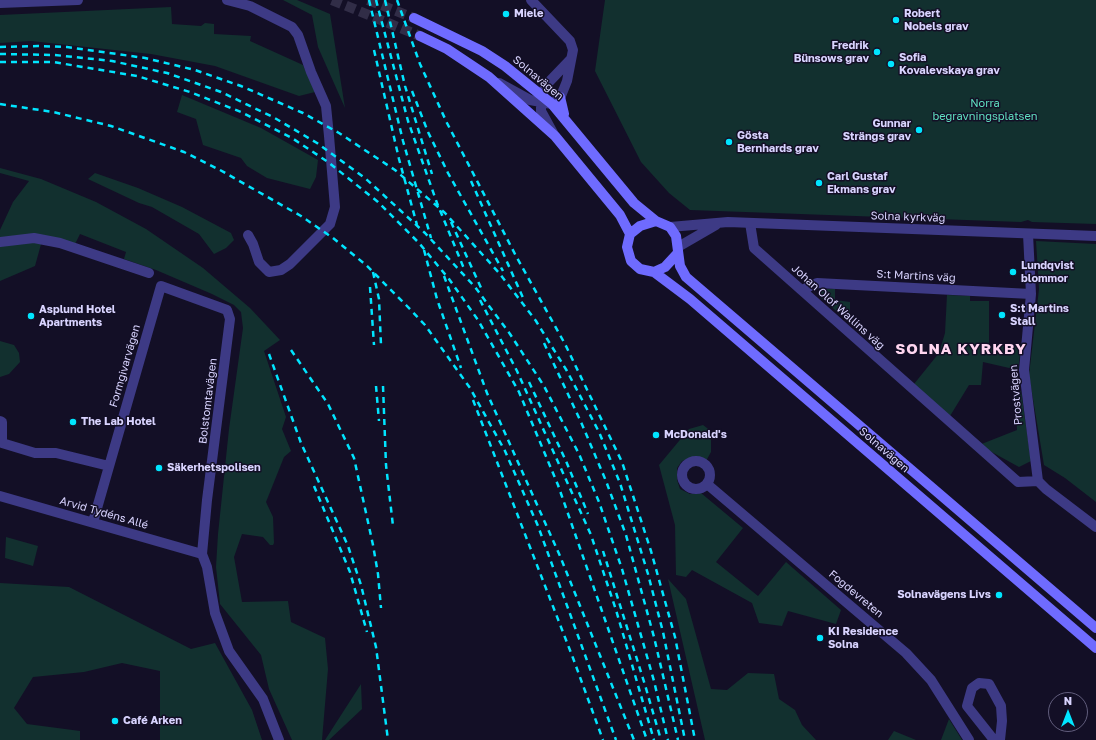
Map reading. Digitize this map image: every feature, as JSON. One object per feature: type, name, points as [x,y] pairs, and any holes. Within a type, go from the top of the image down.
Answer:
[{"type":"main road","name":"Solnavägen","points":[[414,18],[482,52],[505,66],[540,99],[556,101],[572,128],[634,203],[656,221],[670,227],[676,236],[680,266],[686,277],[1096,628]]},
{"type":"main road","points":[[420,36],[447,49],[489,77],[555,136],[620,215],[630,234],[640,226],[656,221]]},
{"type":"main road","name":"Solnavägen","points":[[630,234],[627,247],[631,261],[640,269],[654,272],[690,299],[1096,648]]},
{"type":"main road","points":[[654,272],[665,267],[677,251]]},
{"type":"street","points":[[0,3],[78,0]]},
{"type":"street","points":[[227,0],[250,6],[292,26],[298,35],[311,72],[326,106],[329,136],[335,206],[330,224],[290,264],[281,270],[269,272],[259,262],[253,244],[248,235]]},
{"type":"street","points":[[531,0],[570,41],[573,50],[567,81],[556,101]]},
{"type":"street","points":[[555,136],[541,111],[540,99],[547,84],[571,59]]},
{"type":"street","points":[[489,77],[523,96],[540,99]]},
{"type":"street","points":[[677,251],[720,222]]},
{"type":"street","name":"Solna kyrkväg","points":[[670,227],[720,222],[1096,236]]},
{"type":"street","name":"Johan Olof Wallins väg","points":[[750,223],[754,248],[1018,482],[1038,480]]},
{"type":"street","name":"Prostvägen","points":[[1028,234],[1031,294],[1024,370],[1038,480]]},
{"type":"street","points":[[0,242],[34,238],[60,242],[149,273]]},
{"type":"street","name":"S:t Martins väg","points":[[802,290],[817,283],[1031,294]]},
{"type":"street","name":"Formgivarvägen","points":[[93,522],[161,286]]},
{"type":"street","name":"Bolstomtavägen","points":[[161,286],[226,310],[230,319],[207,500],[202,554],[207,567],[216,613],[229,651],[263,699],[279,740]]},
{"type":"street","points":[[0,421],[2,422],[2,443],[35,453],[56,453],[109,466]]},
{"type":"street","points":[[1038,480],[1046,489],[1096,527]]},
{"type":"street","name":"Fogdevreten","points":[[707,484],[906,653],[931,680],[969,740]]},
{"type":"street","name":"Arvid Tydéns Allé","points":[[0,496],[202,554]]},
{"type":"street","points":[[994,740],[967,706],[972,688],[979,683],[989,684],[1001,706],[1002,720],[1000,740]]},
{"type":"green space","points":[[283,0],[297,0],[330,14],[345,108],[318,47],[312,15]]},
{"type":"green space","name":"Norra begravningsplatsen","points":[[605,0],[1096,0],[1096,224],[1032,222],[1028,220],[1021,222],[690,210],[669,193],[641,162],[595,71]]},
{"type":"green space","points":[[171,7],[172,24],[201,26],[205,23],[214,24],[214,34],[251,36],[250,41],[303,65],[315,92],[299,96],[215,66],[151,54],[31,41],[0,43],[0,15]]},
{"type":"green space","points":[[182,95],[261,128],[318,160],[316,177],[310,189],[267,178],[247,166],[241,158],[203,145],[196,119],[177,112]]},
{"type":"green space","points":[[0,168],[41,179],[96,202],[146,229],[203,268],[250,308],[280,340],[264,351],[286,417],[282,429],[291,451],[284,457],[266,502],[273,517],[274,543],[273,545],[270,545],[263,537],[242,534],[234,557],[242,602],[288,601],[291,622],[325,638],[328,669],[322,740],[292,740],[269,689],[261,655],[220,604],[216,567],[218,534],[229,429],[243,328],[241,312],[234,305],[212,294],[156,270],[124,259],[126,252],[80,234],[75,244],[43,237],[35,266],[0,281],[0,230],[13,202],[29,181],[0,173]]},
{"type":"green space","points":[[95,173],[138,188],[182,207],[231,233],[234,240],[226,248],[214,254],[199,234],[152,207],[139,203],[88,179]]},
{"type":"green space","points":[[1036,241],[1096,244],[1096,502],[1065,478],[1044,465],[1029,375],[1039,289]]},
{"type":"green space","points":[[821,289],[835,289],[835,300],[850,302],[850,313],[844,315],[835,310],[818,295]]},
{"type":"green space","points":[[947,295],[970,296],[970,301],[989,301],[989,346],[1021,346],[1018,370],[983,362],[981,385],[969,385],[950,416],[914,384],[939,353],[945,333]]},
{"type":"green space","points":[[0,341],[14,345],[19,353],[20,362],[9,374],[0,377]]},
{"type":"green space","points":[[1021,391],[1031,461],[1019,467],[979,445],[1017,430],[1015,393]]},
{"type":"green space","points":[[703,425],[711,431],[711,452],[706,461],[691,458],[682,461],[677,468],[677,480],[680,489],[690,494],[701,493],[743,528],[716,562],[758,596],[786,562],[841,610],[836,624],[788,611],[782,626],[759,623],[752,603],[692,570],[686,577],[676,575],[675,525],[659,465],[689,429]]},
{"type":"green space","points":[[6,537],[38,546],[33,566],[5,558]]},
{"type":"green space","points":[[668,579],[686,599],[711,689],[727,690],[748,673],[774,674],[779,699],[795,710],[802,725],[816,740],[705,740]]},
{"type":"green space","points":[[0,583],[69,587],[191,649],[215,643],[252,710],[262,740],[160,740],[160,671],[122,663],[84,672],[33,677],[14,708],[27,724],[80,731],[80,740],[0,740]]},
{"type":"green space","points":[[361,684],[362,709],[329,740],[325,740]]},
{"type":"green space","points":[[949,719],[962,740],[941,740]]},
{"type":"green space","points":[[894,731],[916,740],[888,740]]},
{"type":"tunnel","points":[[332,0],[420,36]]},
{"type":"tunnel","points":[[368,0],[414,18]]},
{"type":"railway","points":[[369,0],[403,141],[431,238]]},
{"type":"railway","points":[[376,0],[408,121],[437,203],[465,271]]},
{"type":"railway","points":[[385,0],[405,86],[432,174]]},
{"type":"railway","points":[[397,0],[420,64],[447,123],[516,256],[565,344],[622,462],[651,551],[675,637],[695,740]]},
{"type":"railway","points":[[0,47],[67,47],[145,58],[195,70],[241,86],[303,113],[339,133],[395,170],[445,213],[500,274],[536,321],[567,371],[599,432],[620,483],[648,574],[663,632],[685,740]]},
{"type":"railway","points":[[374,50],[399,159],[417,225]]},
{"type":"railway","points":[[0,54],[55,55],[112,61],[167,73],[221,92],[273,117],[317,143],[365,178],[425,233],[475,287],[510,334],[544,386],[579,454],[599,502],[622,569],[654,681],[668,740]]},
{"type":"railway","points":[[0,62],[53,62],[137,76],[190,92],[241,112],[292,138],[328,162],[378,202],[419,243],[449,279],[478,320],[519,392],[558,485],[647,740]]},
{"type":"railway","points":[[412,91],[428,132],[448,173],[503,271]]},
{"type":"railway","points":[[0,104],[53,112],[111,126],[184,152],[220,170],[301,216],[333,238],[366,265],[406,305],[425,325],[470,388],[505,451],[538,526],[616,740]]},
{"type":"railway","points":[[471,181],[524,300]]},
{"type":"railway","points":[[451,222],[482,290]]},
{"type":"railway","points":[[424,250],[437,299],[461,368]]},
{"type":"railway","points":[[373,272],[379,299],[381,345]]},
{"type":"railway","points":[[444,276],[487,393],[560,556],[634,740]]},
{"type":"railway","points":[[370,287],[374,345]]},
{"type":"railway","points":[[480,300],[517,371],[591,535],[616,610],[654,740]]},
{"type":"railway","points":[[544,343],[581,422],[606,481],[626,535],[654,637],[678,740]]},
{"type":"railway","points":[[291,350],[328,404],[354,458],[373,545],[378,574],[381,608]]},
{"type":"railway","points":[[269,354],[301,443],[348,546],[361,585],[376,647],[388,740]]},
{"type":"railway","points":[[529,382],[566,461],[588,514]]},
{"type":"railway","points":[[376,386],[379,421]]},
{"type":"railway","points":[[383,386],[386,465],[393,526]]},
{"type":"railway","points":[[473,400],[573,658],[603,740]]},
{"type":"railway","points":[[314,486],[350,572],[367,632]]},
{"type":"railway","points":[[603,551],[661,740]]},
{"type":"place","name":"Miele","points":[[506,14]]},
{"type":"place","name":"Robert Nobels grav","points":[[896,20]]},
{"type":"place","name":"Fredrik Bünsows grav","points":[[877,52]]},
{"type":"place","name":"Sofia Kovalevskaya grav","points":[[891,64]]},
{"type":"place","name":"Gunnar Strängs grav","points":[[919,130]]},
{"type":"place","name":"Gösta Bernhards grav","points":[[729,142]]},
{"type":"place","name":"Carl Gustaf Ekmans grav","points":[[819,183]]},
{"type":"place","name":"Lundqvist blommor","points":[[1013,272]]},
{"type":"place","name":"S:t Martins Stall","points":[[1002,315]]},
{"type":"place","name":"Asplund Hotel Apartments","points":[[31,316]]},
{"type":"place","name":"The Lab Hotel","points":[[73,422]]},
{"type":"place","name":"McDonald's","points":[[656,435]]},
{"type":"place","name":"Säkerhetspolisen","points":[[159,468]]},
{"type":"place","name":"Solnavägens Livs","points":[[999,595]]},
{"type":"place","name":"KI Residence Solna","points":[[820,638]]},
{"type":"place","name":"Café Arken","points":[[115,721]]},
{"type":"district","name":"SOLNA KYRKBY","points":[[961,349]]}]
